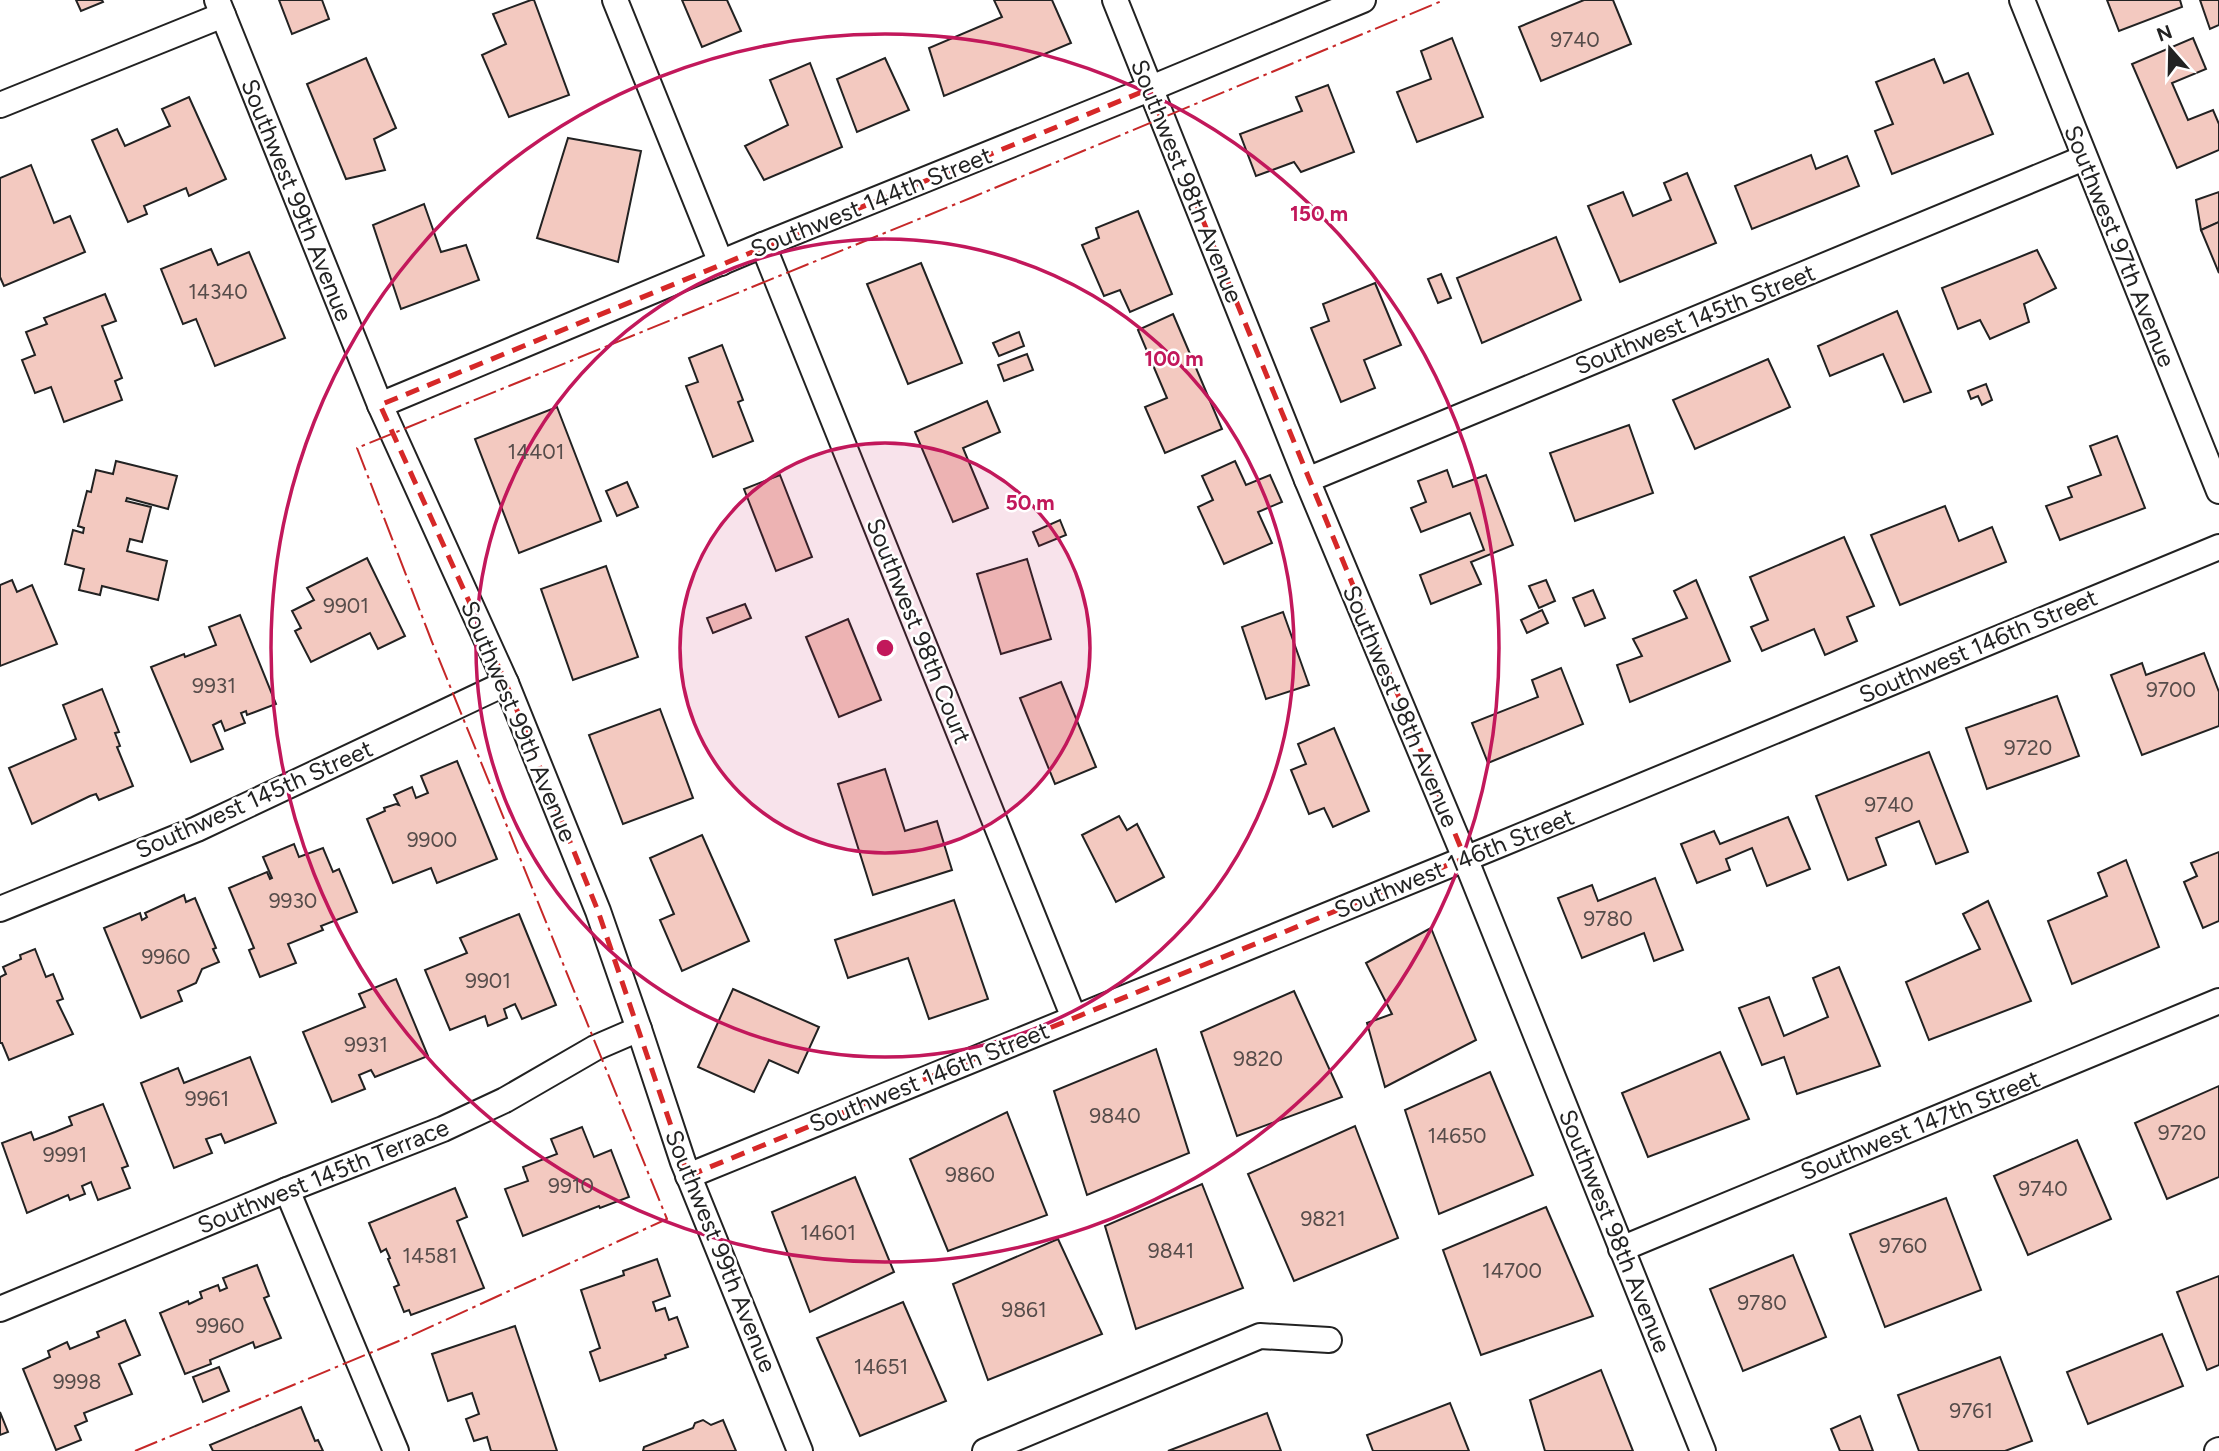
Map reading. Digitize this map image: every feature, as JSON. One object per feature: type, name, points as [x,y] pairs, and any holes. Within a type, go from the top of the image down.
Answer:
[{"type":"street","points":[[615,0],[721,263]]},
{"type":"street","name":"Southwest 98th Avenue","points":[[1115,0],[1307,480],[1465,858],[1703,1451]]},
{"type":"street","name":"Southwest 144th Street","points":[[380,405],[1363,0]]},
{"type":"street","name":"Southwest 97th Avenue","points":[[2022,0],[2219,491]]},
{"type":"street","points":[[0,105],[220,7]]},
{"type":"street","name":"Southwest 99th Avenue","points":[[220,7],[380,405],[506,683],[597,911],[688,1176],[800,1451]]},
{"type":"street","name":"Southwest 145th Street","points":[[1307,480],[2084,158]]},
{"type":"street","name":"Southwest 98th Court","points":[[764,245],[1074,1018]]},
{"type":"street","name":"Southwest 146th Street","points":[[688,1176],[2219,547]]},
{"type":"street","name":"Southwest 145th Street","points":[[0,909],[197,829],[506,683]]},
{"type":"street","name":"Southwest 147th Street","points":[[1621,1249],[2219,1001]]},
{"type":"street","name":"Southwest 145th Terrace","points":[[0,1309],[463,1120],[505,1100],[595,1048],[639,1029]]},
{"type":"street","points":[[287,1190],[396,1451]]},
{"type":"street","points":[[985,1451],[1260,1336],[1329,1340]]},
{"type":"highlighted area","points":[[1149,89],[1465,858],[688,1176],[598,911],[506,683],[380,405]]},
{"type":"building","points":[[76,0],[102,0],[103,2],[81,11]]},
{"type":"building","points":[[279,0],[322,0],[329,19],[292,34]]},
{"type":"building","points":[[534,0],[569,95],[509,117],[482,55],[506,44],[493,14]]},
{"type":"building","points":[[682,0],[727,0],[741,31],[702,47]]},
{"type":"building","points":[[994,0],[1052,0],[1071,43],[944,96],[929,48],[1002,17]]},
{"type":"building","points":[[1584,0],[1613,0],[1631,44],[1541,81],[1519,27]]},
{"type":"building","points":[[2107,0],[2180,0],[2182,7],[2119,31]]},
{"type":"building","points":[[2200,0],[2219,0],[2219,25],[2210,29]]},
{"type":"building","points":[[1452,38],[1483,117],[1417,142],[1397,92],[1431,79],[1421,51]]},
{"type":"building","points":[[2193,38],[2206,69],[2172,83],[2188,120],[2213,110],[2219,124],[2219,150],[2177,168],[2132,64]]},
{"type":"building","points":[[366,58],[396,128],[374,139],[385,170],[346,179],[307,84]]},
{"type":"building","points":[[885,58],[909,110],[857,132],[837,79]]},
{"type":"building","points":[[1934,59],[1944,83],[1968,73],[1993,134],[1892,174],[1875,131],[1893,124],[1876,82]]},
{"type":"building","points":[[810,63],[842,147],[764,180],[745,146],[788,125],[770,80]]},
{"type":"building","points":[[1328,85],[1354,152],[1301,172],[1294,162],[1256,176],[1240,134],[1302,111],[1296,97]]},
{"type":"building","points":[[189,97],[226,179],[189,196],[186,188],[144,206],[147,214],[128,222],[92,140],[117,129],[125,146],[170,126],[162,109]]},
{"type":"building","points":[[568,138],[641,151],[618,262],[537,238]]},
{"type":"building","points":[[1811,155],[1816,169],[1847,156],[1859,186],[1752,229],[1735,186]]},
{"type":"building","points":[[31,165],[54,223],[70,216],[85,252],[4,286],[0,277],[0,178]]},
{"type":"building","points":[[1687,173],[1716,243],[1620,282],[1588,206],[1623,192],[1633,216],[1671,200],[1664,183]]},
{"type":"building","points":[[2219,192],[2219,222],[2201,230],[2196,200]]},
{"type":"building","points":[[424,204],[441,252],[466,245],[479,280],[401,309],[373,225]]},
{"type":"building","points":[[1138,211],[1172,294],[1130,312],[1120,290],[1104,296],[1082,245],[1099,238],[1096,228]]},
{"type":"building","points":[[2219,222],[2219,273],[2201,230]]},
{"type":"building","points":[[1556,237],[1581,300],[1482,343],[1457,278]]},
{"type":"building","points":[[211,249],[218,265],[249,252],[285,338],[215,366],[196,319],[183,324],[161,269]]},
{"type":"building","points":[[2037,250],[2056,288],[2024,304],[2029,322],[1990,339],[1980,320],[1958,329],[1942,288]]},
{"type":"building","points":[[921,263],[962,363],[908,384],[867,284]]},
{"type":"building","points":[[1441,274],[1451,298],[1438,303],[1428,279]]},
{"type":"building","points":[[1375,283],[1401,345],[1364,360],[1375,388],[1341,402],[1311,328],[1329,321],[1323,304]]},
{"type":"building","points":[[105,294],[116,321],[102,326],[122,378],[115,381],[122,400],[64,422],[51,387],[35,393],[22,360],[35,355],[26,332],[47,324],[44,318]]},
{"type":"building","points":[[1897,311],[1931,392],[1904,402],[1883,354],[1830,376],[1818,346]]},
{"type":"building","points":[[1173,314],[1222,429],[1165,453],[1145,407],[1167,398],[1138,330]]},
{"type":"building","points":[[1019,332],[1024,346],[999,356],[993,343]]},
{"type":"building","points":[[722,345],[743,400],[738,402],[753,441],[713,457],[686,386],[698,382],[689,358]]},
{"type":"building","points":[[1027,354],[1033,370],[1004,381],[998,365]]},
{"type":"building","points":[[1768,359],[1790,407],[1695,449],[1673,400]]},
{"type":"building","points":[[1986,384],[1992,400],[1982,405],[1978,396],[1971,399],[1968,391]]},
{"type":"building","points":[[987,401],[1000,432],[963,448],[988,508],[953,522],[915,432]]},
{"type":"building","points":[[557,407],[601,521],[519,553],[475,439]]},
{"type":"building","points":[[1629,425],[1653,493],[1575,521],[1550,453]]},
{"type":"building","points":[[2117,436],[2145,508],[2060,540],[2046,506],[2072,497],[2068,487],[2101,475],[2090,446]]},
{"type":"building","points":[[116,461],[177,476],[168,509],[127,498],[126,501],[151,507],[142,542],[130,539],[127,551],[167,561],[158,600],[102,586],[100,595],[79,590],[84,569],[65,564],[73,530],[83,533],[84,528],[78,526],[87,491],[91,492],[96,470],[113,474]]},
{"type":"building","points":[[1235,461],[1246,485],[1270,475],[1282,502],[1258,512],[1272,543],[1224,564],[1198,507],[1213,500],[1202,476]]},
{"type":"building","points":[[1447,470],[1453,487],[1486,475],[1513,545],[1471,562],[1481,584],[1431,604],[1420,575],[1484,550],[1470,513],[1421,532],[1411,508],[1426,502],[1418,481]]},
{"type":"building","points":[[780,475],[812,557],[776,571],[744,489]]},
{"type":"building","points":[[627,482],[638,507],[617,516],[606,491]]},
{"type":"building","points":[[1945,506],[1959,541],[1992,527],[2006,562],[1900,605],[1871,535]]},
{"type":"building","points":[[1060,520],[1066,535],[1039,546],[1033,532]]},
{"type":"building","points":[[1844,537],[1874,606],[1847,617],[1857,641],[1825,655],[1814,629],[1762,651],[1751,627],[1768,620],[1750,577]]},
{"type":"building","points":[[367,558],[405,636],[378,649],[370,633],[311,662],[295,631],[301,628],[292,611],[314,600],[307,588]]},
{"type":"building","points":[[1027,559],[1051,639],[1001,654],[977,574]]},
{"type":"building","points":[[606,566],[638,657],[573,680],[541,589]]},
{"type":"building","points":[[12,580],[17,592],[32,585],[57,644],[0,666],[0,585]]},
{"type":"building","points":[[1546,580],[1555,601],[1539,608],[1529,586]]},
{"type":"building","points":[[1696,580],[1730,661],[1630,702],[1617,665],[1642,656],[1633,639],[1687,618],[1674,591]]},
{"type":"building","points":[[1593,590],[1605,618],[1585,626],[1573,598]]},
{"type":"building","points":[[745,604],[751,618],[713,633],[707,618]]},
{"type":"building","points":[[1542,610],[1548,623],[1527,633],[1521,620]]},
{"type":"building","points":[[1283,612],[1309,685],[1266,699],[1242,627]]},
{"type":"building","points":[[240,615],[276,704],[247,715],[246,711],[241,713],[245,723],[225,731],[221,721],[213,725],[223,749],[191,762],[151,667],[216,645],[209,627]]},
{"type":"building","points":[[848,619],[881,700],[839,717],[806,637]]},
{"type":"building","points":[[2204,653],[2219,692],[2219,726],[2142,755],[2111,675],[2142,663],[2146,675]]},
{"type":"building","points":[[1561,668],[1583,724],[1488,763],[1472,723],[1538,697],[1532,680]]},
{"type":"building","points":[[1061,682],[1096,767],[1055,784],[1020,698]]},
{"type":"building","points":[[102,689],[119,732],[115,733],[120,746],[117,747],[133,786],[99,800],[96,794],[90,796],[32,824],[9,768],[76,739],[63,705]]},
{"type":"building","points":[[2057,696],[2079,756],[1987,789],[1966,728]]},
{"type":"building","points":[[660,709],[693,798],[623,824],[589,735]]},
{"type":"building","points":[[1334,728],[1369,811],[1333,827],[1324,808],[1309,814],[1291,770],[1306,764],[1298,744]]},
{"type":"building","points":[[1929,752],[1968,852],[1936,864],[1919,821],[1876,838],[1886,865],[1848,880],[1816,796]]},
{"type":"building","points":[[457,761],[497,859],[437,883],[431,868],[393,883],[367,819],[385,811],[384,808],[399,805],[394,795],[412,787],[416,798],[428,793],[421,776]]},
{"type":"building","points":[[885,769],[905,831],[937,821],[952,870],[873,895],[838,784]]},
{"type":"building","points":[[1119,816],[1127,830],[1137,824],[1164,877],[1116,902],[1082,835]]},
{"type":"building","points":[[1788,817],[1810,869],[1767,886],[1752,848],[1726,859],[1730,870],[1697,883],[1681,844],[1714,831],[1720,844]]},
{"type":"building","points":[[702,835],[749,941],[682,971],[660,920],[674,914],[650,858]]},
{"type":"building","points":[[294,844],[299,857],[323,848],[333,872],[339,869],[357,912],[321,926],[323,930],[288,944],[296,963],[260,977],[249,950],[254,948],[229,888],[267,872],[270,879],[272,878],[263,857]]},
{"type":"building","points":[[2219,852],[2219,921],[2203,928],[2184,882],[2197,876],[2191,863]]},
{"type":"building","points":[[2126,860],[2159,947],[2072,984],[2048,921],[2107,896],[2098,873]]},
{"type":"building","points":[[1655,878],[1683,950],[1654,961],[1644,933],[1582,958],[1558,898],[1592,885],[1598,901]]},
{"type":"building","points":[[184,895],[186,902],[195,898],[216,948],[213,949],[219,962],[202,969],[196,983],[178,991],[182,1001],[141,1018],[104,928],[140,913],[142,920],[147,917],[145,913]]},
{"type":"building","points":[[954,900],[988,999],[929,1019],[908,958],[848,978],[835,940]]},
{"type":"building","points":[[1988,901],[2031,1001],[1929,1040],[1906,982],[1980,949],[1963,914]]},
{"type":"building","points":[[519,914],[556,1005],[522,1019],[515,1004],[504,1009],[507,1018],[488,1026],[485,1016],[450,1030],[425,970],[467,953],[460,938]]},
{"type":"building","points":[[1431,928],[1476,1040],[1385,1087],[1367,1023],[1392,1014],[1366,963]]},
{"type":"building","points":[[35,949],[46,977],[53,974],[63,999],[57,1001],[73,1034],[9,1060],[0,1043],[0,977],[6,974],[3,967],[21,959],[20,955]]},
{"type":"building","points":[[1839,967],[1880,1066],[1797,1094],[1784,1057],[1762,1065],[1739,1008],[1769,997],[1784,1036],[1828,1017],[1813,978]]},
{"type":"building","points":[[396,979],[428,1056],[375,1077],[371,1070],[359,1075],[365,1089],[332,1102],[303,1032],[365,1007],[359,994]]},
{"type":"building","points":[[733,989],[819,1027],[798,1073],[769,1060],[754,1092],[698,1067]]},
{"type":"building","points":[[1294,991],[1342,1097],[1237,1136],[1201,1032]]},
{"type":"building","points":[[1156,1049],[1189,1153],[1087,1195],[1054,1091]]},
{"type":"building","points":[[1720,1052],[1749,1119],[1648,1157],[1622,1093]]},
{"type":"building","points":[[250,1057],[276,1123],[225,1143],[221,1134],[206,1139],[212,1153],[174,1168],[141,1083],[178,1068],[184,1083]]},
{"type":"building","points":[[1490,1072],[1533,1175],[1439,1214],[1405,1110]]},
{"type":"building","points":[[2219,1086],[2219,1177],[2167,1199],[2135,1123]]},
{"type":"building","points":[[103,1104],[128,1166],[122,1168],[130,1188],[98,1200],[91,1182],[82,1186],[85,1194],[70,1200],[68,1195],[27,1213],[2,1143],[31,1132],[34,1140],[55,1132],[72,1125],[69,1117]]},
{"type":"building","points":[[1007,1112],[1047,1215],[948,1251],[910,1159]]},
{"type":"building","points":[[1355,1126],[1398,1238],[1294,1281],[1248,1174]]},
{"type":"building","points":[[582,1127],[594,1157],[611,1150],[629,1197],[523,1236],[505,1189],[528,1181],[523,1167],[557,1154],[551,1139]]},
{"type":"building","points":[[2077,1140],[2111,1219],[2028,1255],[1994,1176]]},
{"type":"building","points":[[855,1177],[894,1272],[810,1312],[772,1212]]},
{"type":"building","points":[[1202,1184],[1243,1288],[1136,1329],[1105,1226]]},
{"type":"building","points":[[455,1188],[467,1217],[457,1221],[484,1288],[411,1315],[409,1310],[404,1312],[394,1287],[399,1285],[388,1259],[390,1258],[386,1249],[381,1252],[369,1223]]},
{"type":"building","points":[[1946,1198],[1981,1290],[1885,1327],[1850,1234]]},
{"type":"building","points":[[1546,1207],[1593,1316],[1481,1355],[1443,1250]]},
{"type":"building","points":[[1058,1239],[1102,1334],[988,1380],[953,1284]]},
{"type":"building","points":[[1793,1255],[1826,1337],[1743,1371],[1710,1289]]},
{"type":"building","points":[[657,1259],[670,1296],[653,1302],[656,1311],[665,1308],[669,1320],[677,1317],[688,1347],[665,1355],[666,1358],[600,1381],[590,1352],[600,1348],[581,1290],[624,1275],[623,1271]]},
{"type":"building","points":[[257,1265],[269,1296],[264,1298],[281,1338],[255,1348],[253,1342],[185,1374],[160,1313],[202,1298],[200,1292],[218,1285],[220,1291],[227,1288],[223,1278]]},
{"type":"building","points":[[2219,1276],[2219,1365],[2207,1370],[2177,1292]]},
{"type":"building","points":[[903,1302],[946,1401],[860,1436],[817,1338]]},
{"type":"building","points":[[125,1320],[140,1355],[119,1364],[132,1394],[84,1413],[87,1421],[75,1426],[81,1440],[56,1450],[23,1369],[50,1357],[48,1351],[67,1342],[70,1349],[99,1337],[97,1332]]},
{"type":"building","points":[[515,1326],[557,1451],[491,1451],[487,1437],[474,1441],[466,1419],[479,1414],[472,1393],[448,1401],[432,1354]]},
{"type":"building","points":[[2162,1334],[2183,1386],[2088,1424],[2067,1372]]},
{"type":"building","points":[[2000,1357],[2032,1441],[2005,1451],[1919,1451],[1898,1395]]},
{"type":"building","points":[[219,1367],[229,1391],[203,1402],[193,1377]]},
{"type":"building","points":[[1601,1370],[1633,1451],[1545,1451],[1530,1400]]},
{"type":"building","points":[[1450,1403],[1469,1451],[1373,1451],[1367,1435]]},
{"type":"building","points":[[301,1407],[315,1441],[318,1440],[323,1451],[213,1451],[210,1445]]},
{"type":"building","points":[[0,1412],[8,1432],[0,1435]]},
{"type":"building","points":[[1267,1413],[1281,1451],[1168,1451]]},
{"type":"building","points":[[1860,1416],[1873,1451],[1840,1451],[1831,1429]]},
{"type":"building","points":[[703,1420],[711,1425],[723,1420],[736,1451],[643,1451],[644,1447],[693,1428],[695,1423]]},
{"type":"power","points":[[135,1451],[406,1338],[667,1219],[432,642],[357,448],[973,197],[1444,0]]}]
